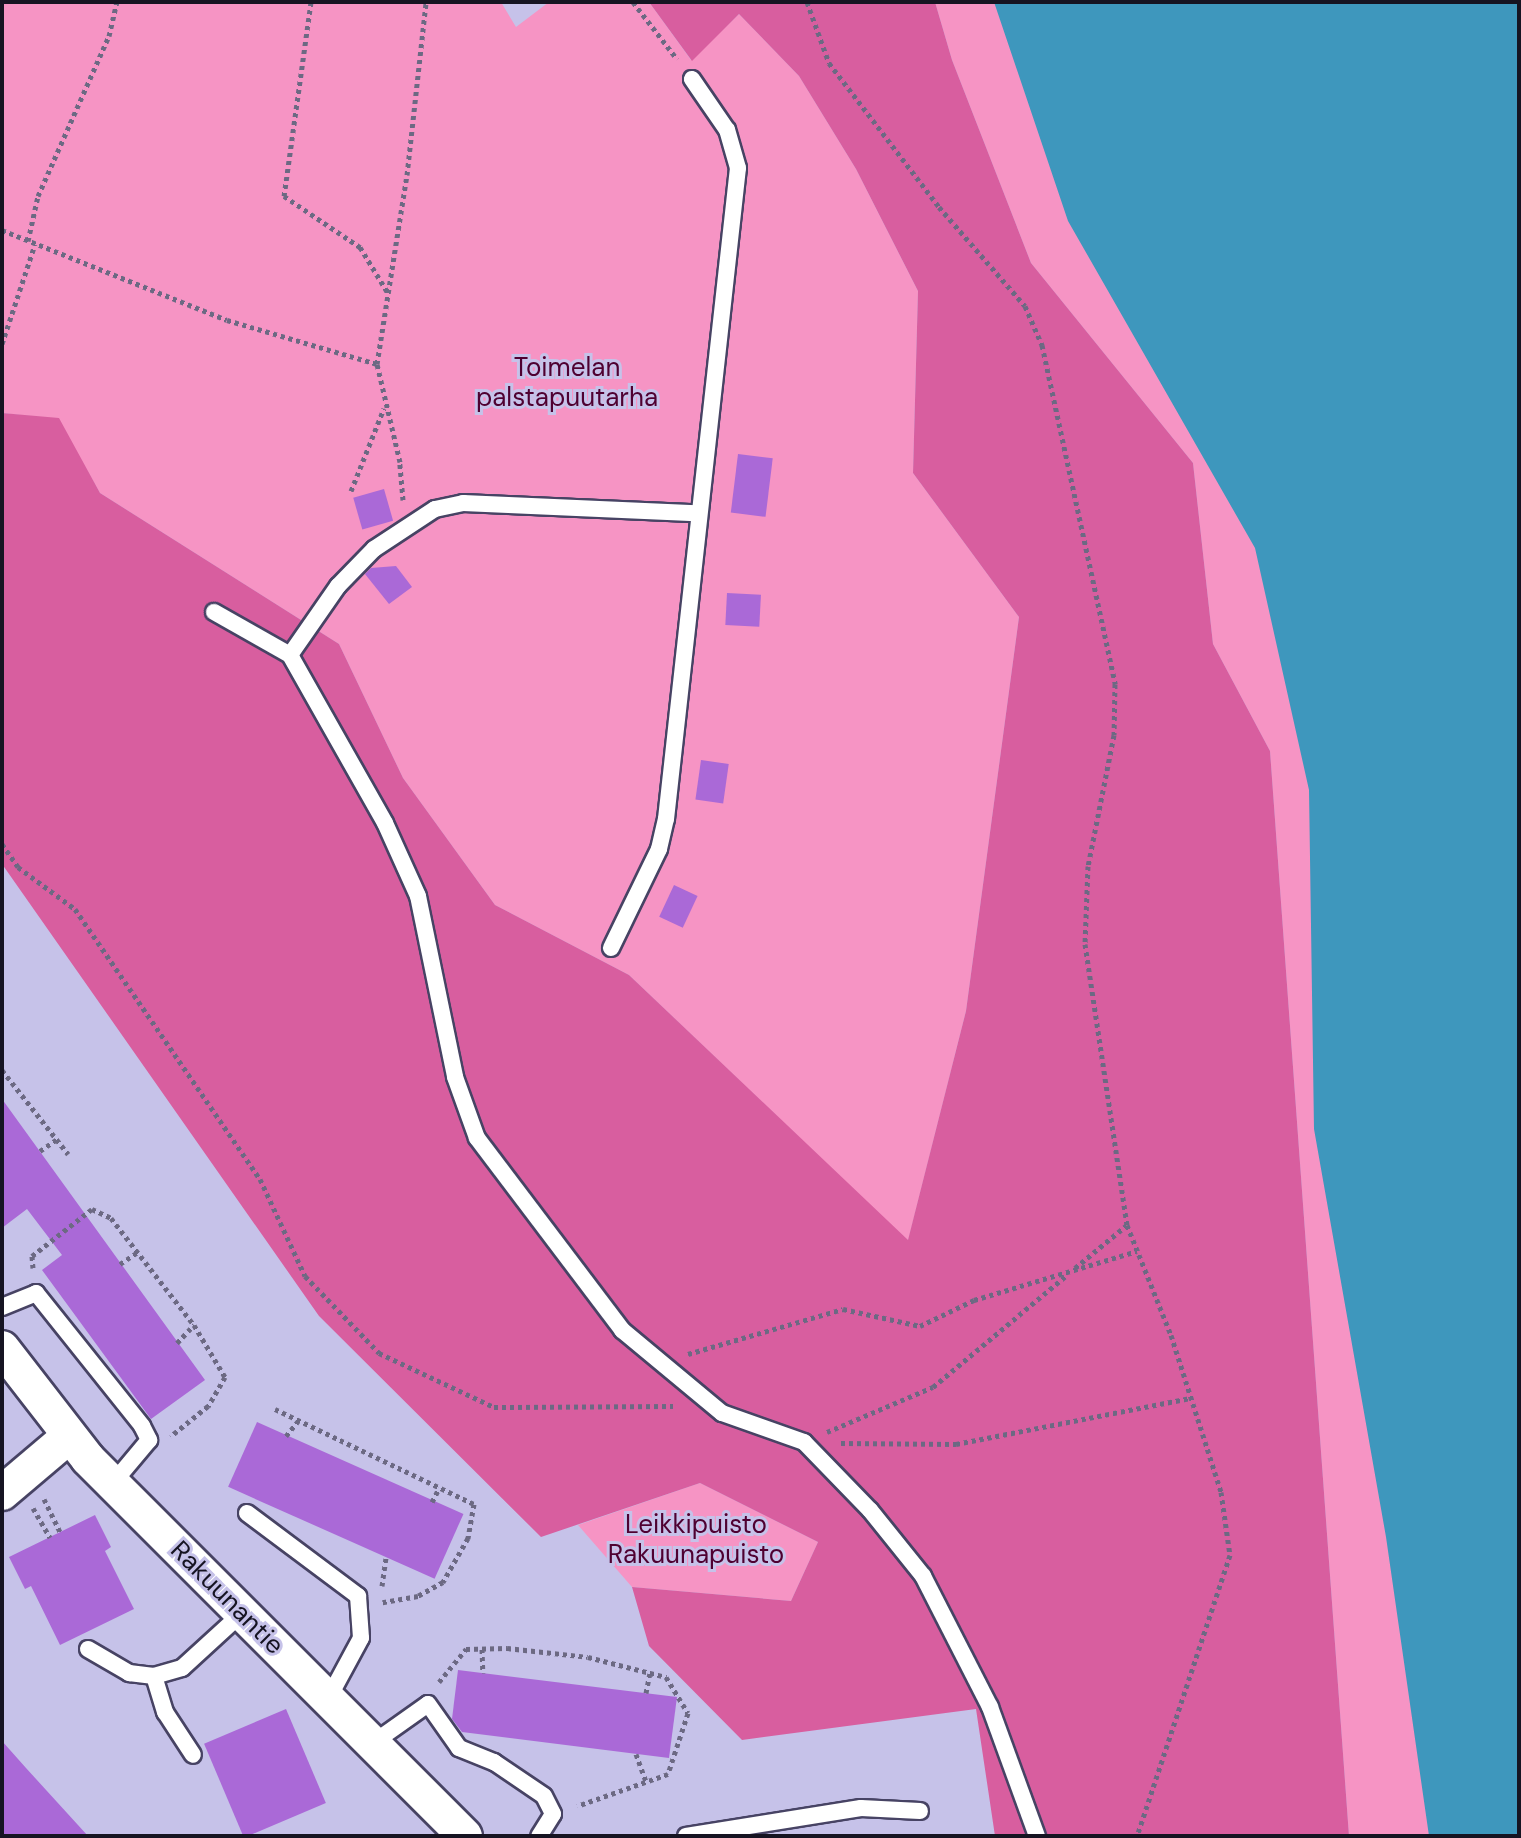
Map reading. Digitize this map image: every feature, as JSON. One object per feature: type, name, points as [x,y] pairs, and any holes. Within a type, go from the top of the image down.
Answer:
[{"type":"street","name":"Rakuunantie","points":[[2,1348],[68,1437],[123,1474],[242,1613],[465,1836]]},
{"type":"street","points":[[16,1498],[68,1437]]},
{"type":"lane","points":[[611,948],[659,849],[666,819],[696,513],[738,168],[727,130],[692,79]]},
{"type":"lane","points":[[290,655],[338,586],[404,525],[435,509],[463,503],[696,513]]},
{"type":"lane","points":[[214,612],[290,655],[385,823],[418,896],[455,1077],[477,1138],[622,1330],[722,1413],[804,1442],[870,1510],[923,1576],[990,1707],[1037,1836]]},
{"type":"lane","points":[[2,1307],[36,1293],[142,1426],[149,1440],[123,1474]]},
{"type":"lane","points":[[247,1513],[329,1570],[358,1596],[361,1638],[328,1699]]},
{"type":"lane","points":[[88,1649],[129,1673],[154,1676],[182,1668],[242,1613]]},
{"type":"lane","points":[[154,1676],[165,1712],[193,1755]]},
{"type":"lane","points":[[373,1743],[428,1704],[459,1748],[494,1762],[544,1796],[553,1814],[539,1836]]},
{"type":"lane","points":[[686,1836],[861,1808],[920,1811]]},
{"type":"path","points":[[2,344],[32,242],[38,196],[109,36],[117,2]]},
{"type":"path","points":[[311,2],[284,196],[360,247],[388,294]]},
{"type":"path","points":[[404,525],[400,462],[384,407],[377,364],[426,2]]},
{"type":"path","points":[[633,2],[692,79]]},
{"type":"path","points":[[807,2],[829,63],[939,207],[1025,306],[1042,345],[1096,579],[1115,684],[1114,723],[1088,866],[1085,944],[1127,1225],[1191,1398],[1221,1492],[1230,1555],[1137,1836]]},
{"type":"path","points":[[2,230],[227,320],[377,364]]},
{"type":"path","points":[[351,491],[384,407]]},
{"type":"path","points":[[2,844],[18,867],[75,909],[260,1179],[305,1276],[379,1353],[494,1407],[690,1406],[722,1413]]},
{"type":"path","points":[[2,1070],[68,1154]]},
{"type":"path","points":[[40,1151],[57,1139]]},
{"type":"path","points":[[36,1293],[32,1256],[92,1209],[111,1218],[138,1252],[194,1325],[225,1377],[208,1406],[123,1474]]},
{"type":"path","points":[[804,1442],[933,1387],[1127,1225]]},
{"type":"path","points":[[661,1362],[843,1309],[920,1326],[974,1300],[1137,1251]]},
{"type":"path","points":[[120,1264],[138,1252]]},
{"type":"path","points":[[177,1343],[194,1325]]},
{"type":"path","points":[[804,1442],[956,1444],[1191,1398]]},
{"type":"path","points":[[275,1409],[474,1504],[468,1538],[443,1582],[418,1596],[359,1607]]},
{"type":"path","points":[[286,1436],[298,1421]]},
{"type":"path","points":[[432,1502],[439,1488]]},
{"type":"path","points":[[42,1495],[60,1532]]},
{"type":"path","points":[[16,1498],[50,1537]]},
{"type":"path","points":[[380,1603],[386,1558]]},
{"type":"path","points":[[428,1704],[445,1668],[466,1649],[588,1657],[666,1677],[688,1713],[668,1774],[553,1814]]},
{"type":"path","points":[[482,1649],[483,1673]]},
{"type":"path","points":[[646,1693],[650,1673]]},
{"type":"path","points":[[636,1754],[646,1781]]},
{"type":"green space","name":"Toimelan palstapuutarha","points":[[2,2],[501,2],[516,27],[549,2],[649,2],[691,60],[739,14],[799,76],[856,169],[918,291],[913,473],[1019,617],[966,1011],[908,1241],[629,975],[495,905],[403,778],[339,644],[100,493],[58,419],[2,413]]},
{"type":"green space","points":[[935,2],[1236,2],[1519,1836],[1349,1836],[1270,751],[1213,644],[1193,463],[1031,263],[952,60]]},
{"type":"green space","name":"Leikkipuisto Rakuunapuisto","points":[[700,1483],[818,1542],[791,1601],[632,1587],[578,1525]]},
{"type":"shaded area","points":[[649,2],[935,2],[952,60],[1031,263],[1193,463],[1213,644],[1270,751],[1349,1836],[995,1836],[976,1709],[742,1740],[649,1646],[632,1587],[791,1601],[818,1542],[700,1483],[541,1537],[319,1316],[2,864],[2,413],[59,418],[100,493],[339,644],[403,778],[495,905],[629,975],[908,1240],[966,1011],[1019,617],[913,473],[918,291],[856,169],[799,76],[739,14],[692,61]]},
{"type":"water","points":[[994,2],[1519,2],[1519,1836],[1429,1836],[1386,1537],[1314,1129],[1309,790],[1255,548],[1068,221]]},
{"type":"building","points":[[738,454],[773,458],[766,517],[731,513]]},
{"type":"building","points":[[384,489],[393,521],[362,530],[353,498]]},
{"type":"building","points":[[396,566],[412,587],[389,604],[365,574],[371,568]]},
{"type":"building","points":[[727,593],[761,595],[759,627],[725,625]]},
{"type":"building","points":[[701,760],[729,764],[723,804],[695,800]]},
{"type":"building","points":[[674,885],[698,896],[683,928],[659,917]]},
{"type":"building","points":[[2,1099],[205,1380],[151,1419],[42,1270],[62,1255],[27,1209],[2,1228]]},
{"type":"building","points":[[257,1422],[463,1514],[435,1579],[228,1487]]},
{"type":"building","points":[[95,1515],[111,1547],[105,1551],[134,1609],[60,1645],[31,1586],[25,1589],[9,1557]]},
{"type":"building","points":[[458,1670],[677,1697],[669,1758],[462,1732],[452,1719]]},
{"type":"building","points":[[286,1709],[326,1803],[243,1836],[204,1744]]},
{"type":"building","points":[[2,1741],[26,1768],[88,1836],[2,1836]]}]
